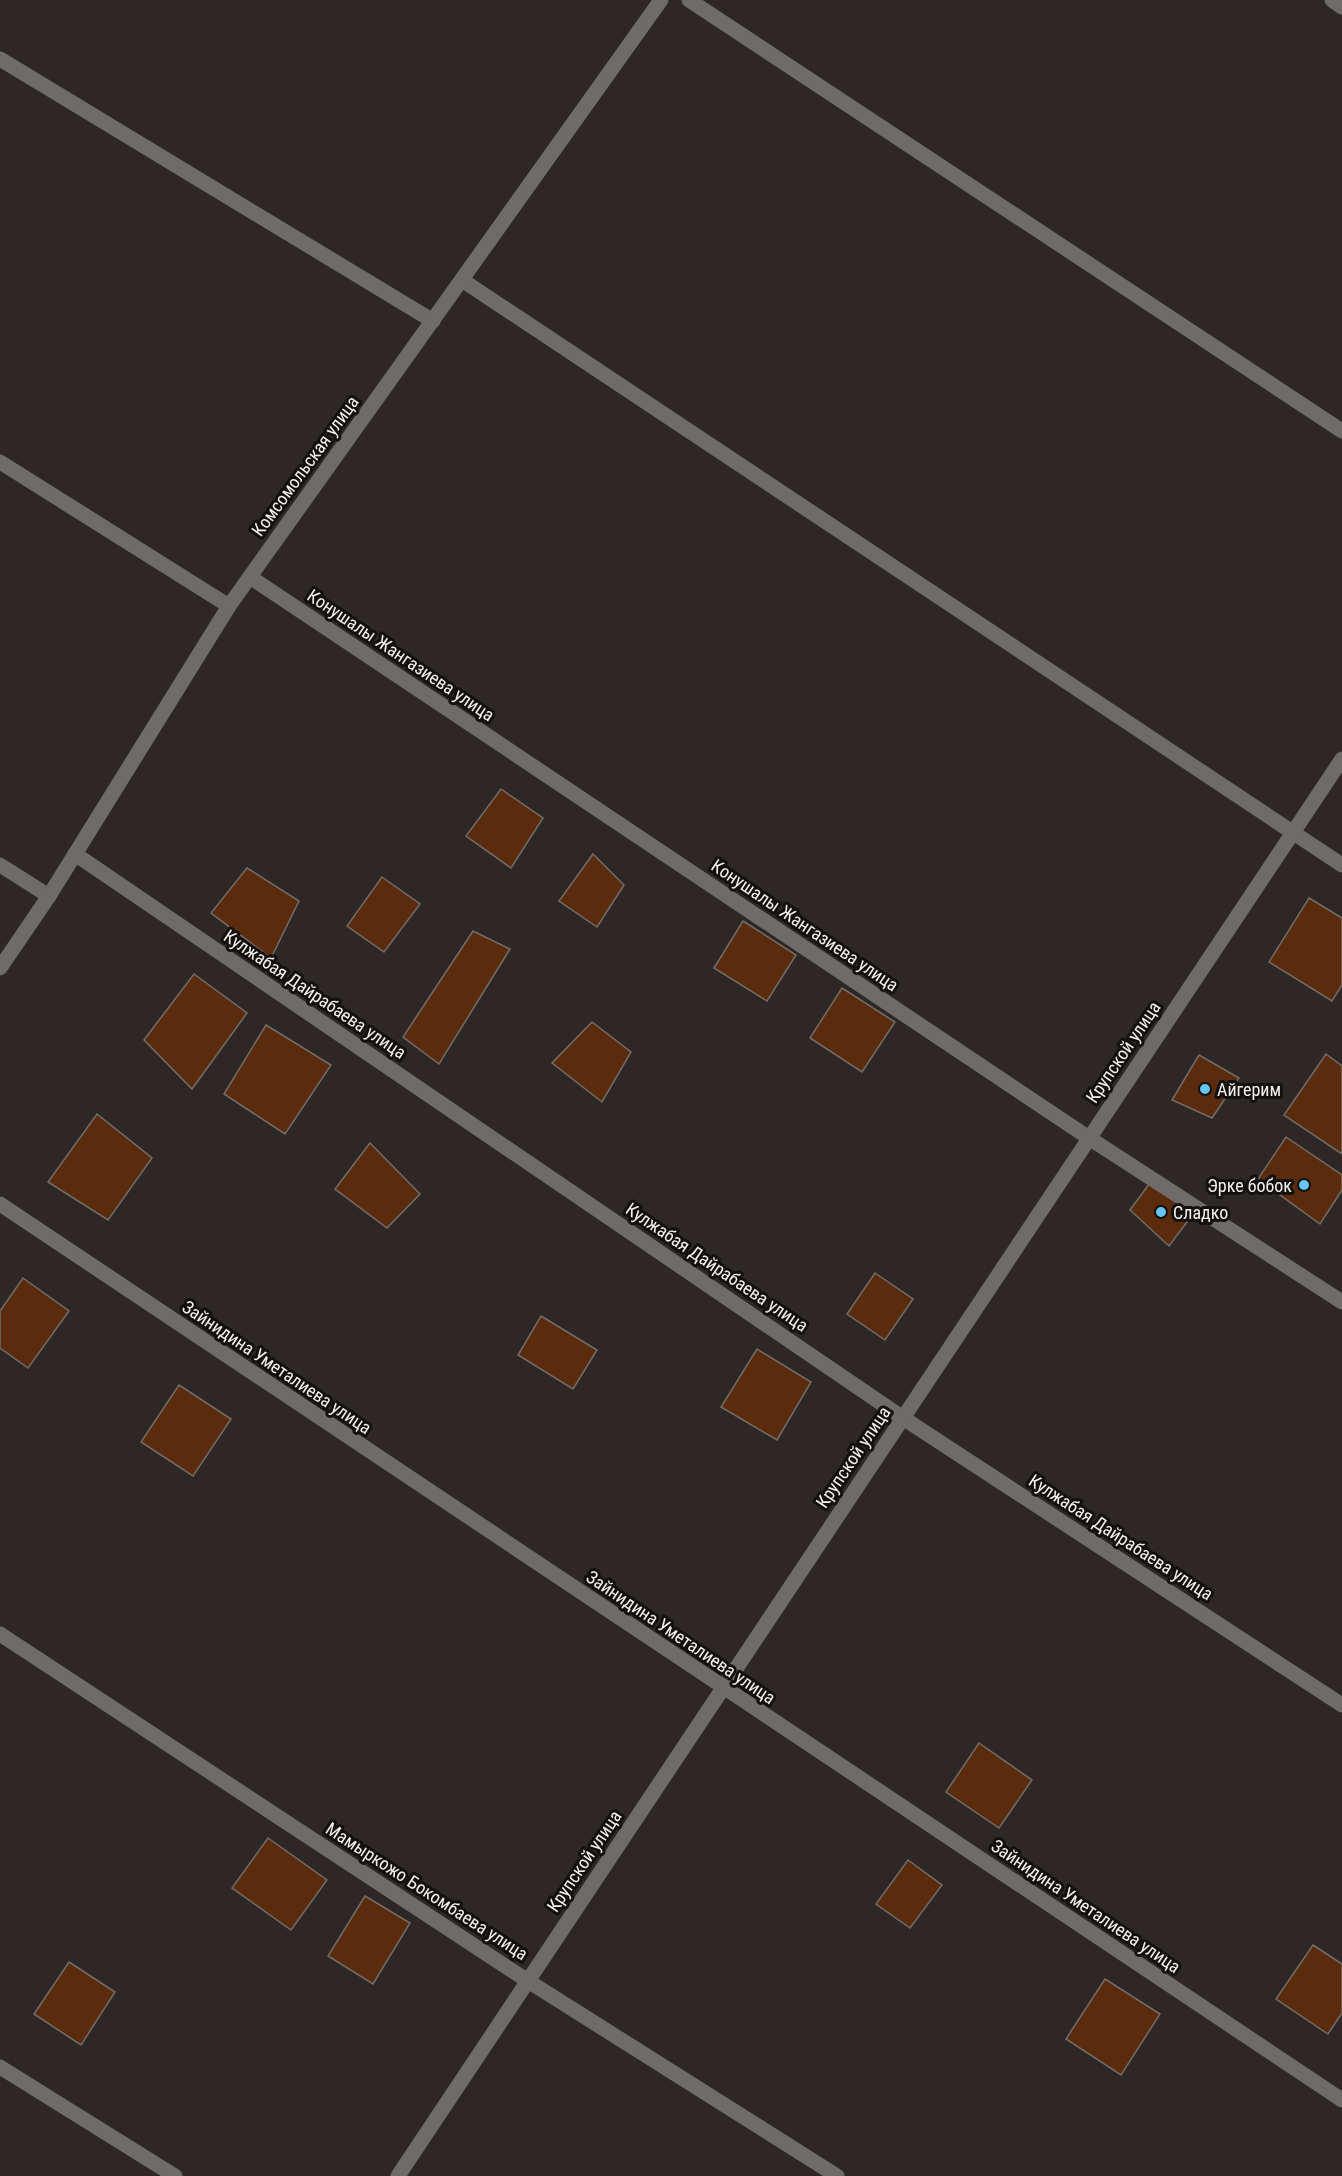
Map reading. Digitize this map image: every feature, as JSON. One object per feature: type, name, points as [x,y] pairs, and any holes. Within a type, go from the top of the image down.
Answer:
[{"type":"street","name":"Комсомольская улица","points":[[0,968],[49,896],[229,606],[661,0]]},
{"type":"street","points":[[689,0],[1342,431]]},
{"type":"street","points":[[1332,0],[1342,6]]},
{"type":"street","points":[[0,59],[433,321]]},
{"type":"street","points":[[462,280],[1342,865]]},
{"type":"street","points":[[0,462],[229,606]]},
{"type":"street","name":"Конушалы Жангазиева улица","points":[[250,577],[1089,1138],[1342,1302]]},
{"type":"street","name":"Крупской улица","points":[[398,2176],[1342,759]]},
{"type":"street","name":"Кулжабая Дайрабаева улица","points":[[75,854],[903,1418],[1342,1705]]},
{"type":"street","points":[[0,865],[49,896]]},
{"type":"street","name":"Зайнидина Уметалиева улица","points":[[0,1204],[1342,2100]]},
{"type":"street","name":"Мамыркожо Бокомбаева улица","points":[[0,1634],[528,1981],[837,2176]]},
{"type":"street","points":[[0,2067],[175,2176]]},
{"type":"building","points":[[501,789],[543,818],[511,868],[466,836]]},
{"type":"building","points":[[593,854],[624,885],[597,927],[559,901]]},
{"type":"building","points":[[247,868],[299,901],[271,958],[211,913]]},
{"type":"building","points":[[382,877],[420,904],[384,952],[347,926]]},
{"type":"building","points":[[1309,898],[1342,918],[1342,985],[1332,1001],[1269,962]]},
{"type":"building","points":[[743,921],[796,955],[767,1001],[714,968]]},
{"type":"building","points":[[473,931],[510,949],[439,1064],[403,1037]]},
{"type":"building","points":[[194,974],[247,1013],[192,1089],[144,1040]]},
{"type":"building","points":[[842,988],[895,1022],[862,1072],[810,1038]]},
{"type":"building","points":[[592,1022],[631,1052],[602,1102],[552,1063]]},
{"type":"building","points":[[266,1025],[331,1065],[285,1134],[224,1094]]},
{"type":"building","points":[[1326,1054],[1342,1066],[1342,1154],[1284,1115]]},
{"type":"building","name":"Айгерим","points":[[1199,1055],[1239,1078],[1212,1118],[1172,1100]]},
{"type":"building","points":[[97,1114],[152,1158],[108,1220],[48,1182]]},
{"type":"building","name":"Эрке бобок","points":[[1286,1137],[1342,1175],[1342,1190],[1320,1224],[1258,1179]]},
{"type":"building","points":[[370,1143],[420,1194],[387,1228],[335,1189]]},
{"type":"building","name":"Сладко","points":[[1152,1180],[1193,1214],[1169,1246],[1130,1210]]},
{"type":"building","points":[[875,1273],[913,1299],[885,1340],[847,1314]]},
{"type":"building","points":[[23,1278],[69,1311],[28,1368],[0,1348],[0,1311]]},
{"type":"building","points":[[541,1316],[597,1350],[573,1389],[518,1355]]},
{"type":"building","points":[[757,1349],[811,1382],[777,1440],[721,1407]]},
{"type":"building","points":[[179,1385],[231,1419],[193,1476],[141,1442]]},
{"type":"building","points":[[979,1743],[1032,1780],[999,1828],[946,1792]]},
{"type":"building","points":[[268,1838],[327,1880],[291,1930],[232,1888]]},
{"type":"building","points":[[908,1860],[942,1885],[910,1928],[876,1904]]},
{"type":"building","points":[[365,1896],[410,1923],[373,1984],[328,1956]]},
{"type":"building","points":[[1313,1945],[1342,1964],[1342,2013],[1328,2034],[1276,1999]]},
{"type":"building","points":[[69,1962],[115,1992],[81,2045],[34,2014]]},
{"type":"building","points":[[1105,1979],[1160,2014],[1121,2075],[1066,2039]]},
{"type":"place","name":"Айгерим","points":[[1205,1089]]},
{"type":"place","name":"Эрке бобок","points":[[1304,1185]]},
{"type":"place","name":"Сладко","points":[[1161,1212]]}]
